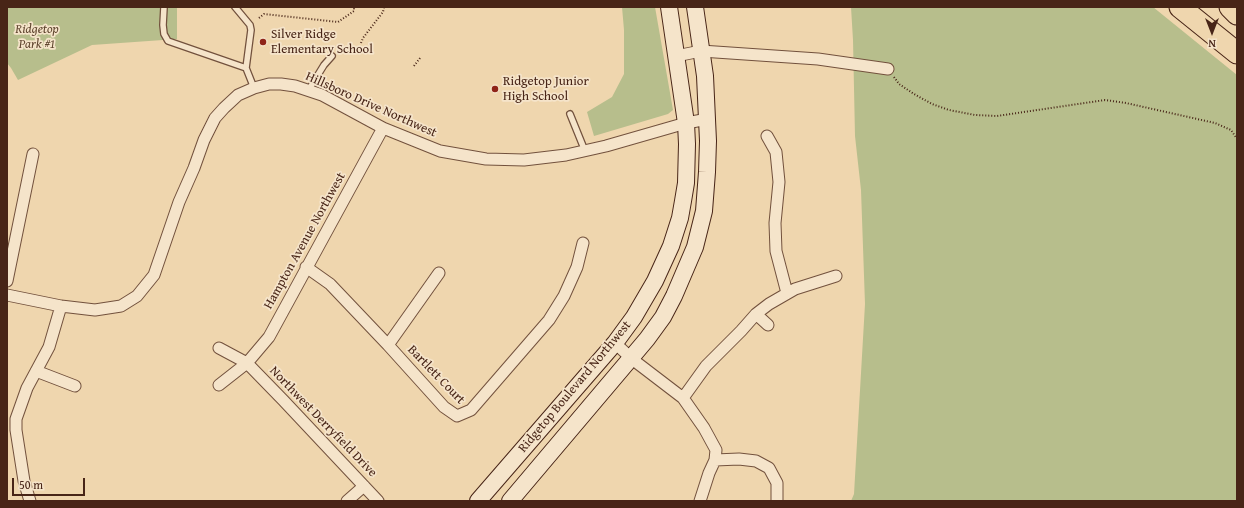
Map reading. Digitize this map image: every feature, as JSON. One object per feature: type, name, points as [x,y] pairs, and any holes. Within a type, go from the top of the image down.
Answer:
[{"type":"highway","points":[[1180,7],[1237,53]]},
{"type":"highway","points":[[1230,7],[1237,14]]},
{"type":"main road","name":"Ridgetop Boulevard Northwest","points":[[478,501],[615,343],[634,317],[655,281],[671,246],[680,218],[686,183],[687,157],[686,123],[670,7]]},
{"type":"main road","name":"Ridgetop Boulevard Northwest","points":[[510,501],[632,359],[663,317],[696,247],[701,228],[708,172],[708,119],[705,76],[695,7]]},
{"type":"street","points":[[676,56],[701,51],[818,59],[888,69]]},
{"type":"street","name":"Hillsboro Drive Northwest","points":[[7,295],[61,306],[95,310],[121,306],[138,296],[154,275],[179,202],[204,140],[215,118],[238,95],[254,88],[269,84],[295,86],[322,95],[383,128],[440,151],[486,159],[524,160],[566,155],[606,146],[686,123],[708,119]]},
{"type":"street","name":"Hampton Avenue Northwest","points":[[219,385],[247,363],[269,337],[383,128]]},
{"type":"street","points":[[767,136],[776,152],[779,182],[776,223],[776,251],[787,293]]},
{"type":"street","points":[[7,281],[33,154]]},
{"type":"street","name":"Bartlett Court","points":[[306,267],[330,284],[444,407],[457,416],[471,410],[549,320],[564,296],[577,267],[583,243]]},
{"type":"street","points":[[388,345],[439,273]]},
{"type":"street","points":[[683,398],[706,366],[756,314],[769,304],[795,289],[836,276]]},
{"type":"street","points":[[30,501],[24,481],[16,430],[11,418],[49,347],[61,306]]},
{"type":"street","points":[[756,314],[768,325]]},
{"type":"street","points":[[615,343],[632,359],[683,398],[704,428],[716,450],[715,460],[700,501]]},
{"type":"street","name":"Northwest Derryfield Drive","points":[[219,348],[247,363],[280,396],[378,501]]},
{"type":"street","points":[[36,371],[75,386]]},
{"type":"street","points":[[715,460],[738,459],[756,461],[769,468],[777,483],[777,501]]},
{"type":"street","points":[[347,501],[364,486]]},
{"type":"lane","points":[[164,7],[164,34],[168,41],[246,68]]},
{"type":"lane","points":[[235,7],[250,25],[251,30],[246,68],[254,88]]},
{"type":"lane","points":[[308,91],[332,56]]},
{"type":"lane","points":[[570,114],[585,151]]},
{"type":"path","points":[[259,18],[264,14],[338,22],[354,11],[354,7]]},
{"type":"path","points":[[362,42],[363,38],[383,12],[384,7]]},
{"type":"path","points":[[414,66],[420,58]]},
{"type":"path","points":[[888,69],[899,84],[914,94],[949,110],[975,116],[997,116],[1105,100],[1126,103],[1215,123],[1231,130],[1237,139]]},
{"type":"green space","name":"Ridgetop Park #1","points":[[7,7],[177,7],[177,39],[92,45],[18,80],[7,63]]},
{"type":"green space","points":[[622,7],[655,7],[673,110],[668,114],[594,136],[587,112],[612,97],[624,74],[624,30]]},
{"type":"green space","points":[[851,7],[1153,7],[1237,75],[1237,501],[851,501],[854,494],[865,304],[861,190],[855,136]]},
{"type":"place","name":"Silver Ridge Elementary School","points":[[263,42]]},
{"type":"place","name":"Ridgetop Junior High School","points":[[495,89]]}]
